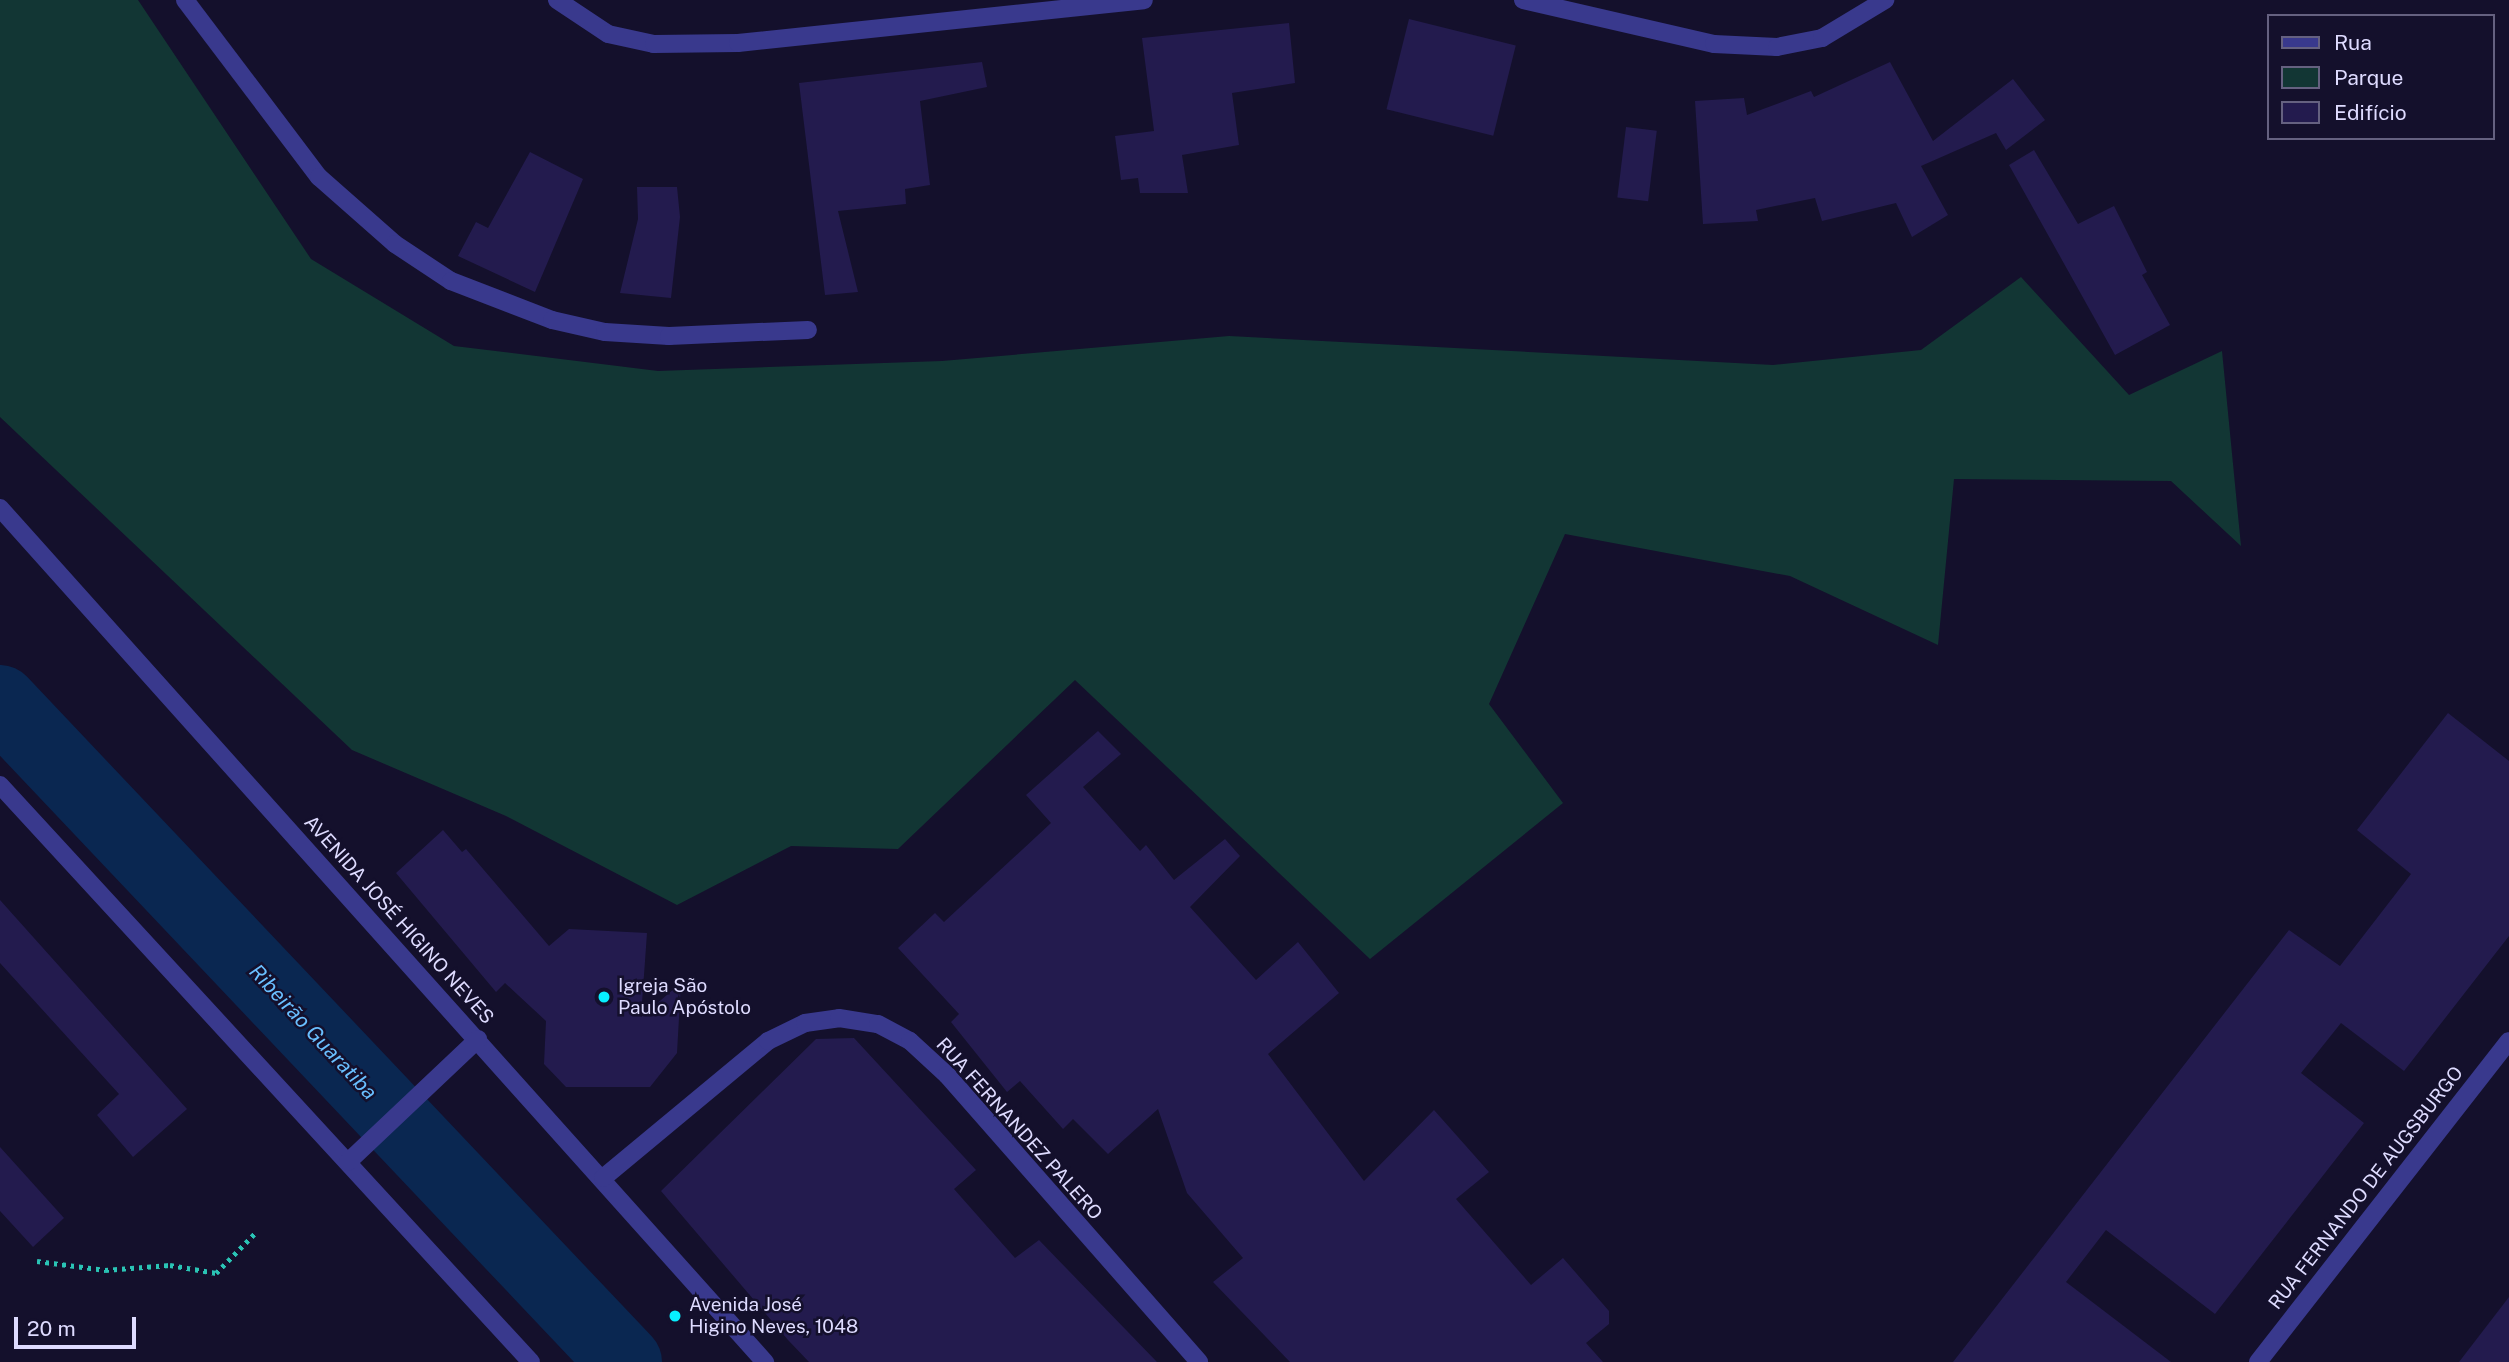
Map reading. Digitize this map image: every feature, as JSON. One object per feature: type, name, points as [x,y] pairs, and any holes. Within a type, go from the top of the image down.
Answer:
[{"type":"street","points":[[186,0],[319,177],[395,244],[452,281],[552,320],[605,332],[669,336],[808,330]]},
{"type":"street","points":[[557,0],[608,34],[666,44],[738,43],[1144,0]]},
{"type":"street","points":[[1523,0],[1714,44],[1777,47],[1822,38],[1885,0]]},
{"type":"street","name":"AVENIDA JOSÉ HIGINO NEVES","points":[[0,508],[603,1178],[765,1362]]},
{"type":"street","points":[[0,785],[531,1362]]},
{"type":"street","name":"RUA FERNANDEZ PALERO","points":[[603,1178],[768,1041],[805,1023],[839,1018],[878,1024],[910,1041],[947,1075],[1199,1362]]},
{"type":"street","points":[[348,1162],[478,1039]]},
{"type":"street","name":"RUA FERNANDO DE AUGSBURGO","points":[[2258,1362],[2509,1041]]},
{"type":"path","points":[[37,1261],[105,1270],[170,1265],[216,1273],[256,1232]]},
{"type":"green space","points":[[0,0],[138,0],[311,259],[454,346],[658,371],[942,361],[1229,336],[1773,365],[1921,350],[2021,277],[2129,395],[2222,351],[2241,546],[2171,481],[1954,479],[1938,645],[1790,576],[1565,534],[1489,704],[1563,803],[1370,959],[1075,680],[898,849],[791,846],[677,905],[506,816],[352,750],[0,417]]},
{"type":"building","points":[[1409,19],[1516,46],[1493,136],[1387,109]]},
{"type":"building","points":[[1289,23],[1295,83],[1232,93],[1239,145],[1182,155],[1188,193],[1140,193],[1138,178],[1121,180],[1115,136],[1154,131],[1142,38]]},
{"type":"building","points":[[982,62],[987,87],[920,101],[930,185],[905,189],[906,204],[838,211],[858,292],[825,295],[799,83]]},
{"type":"building","points":[[1890,62],[1933,141],[2013,79],[2045,120],[2006,150],[1996,133],[1921,166],[1948,215],[1912,237],[1896,203],[1822,221],[1815,198],[1756,210],[1758,221],[1703,224],[1695,101],[1744,98],[1747,115],[1811,91],[1814,97]]},
{"type":"building","points":[[1626,127],[1657,131],[1648,201],[1617,197]]},
{"type":"building","points":[[2034,150],[2078,224],[2114,206],[2147,272],[2142,275],[2170,325],[2115,355],[2009,165]]},
{"type":"building","points":[[530,152],[583,179],[535,292],[458,256],[476,222],[488,228]]},
{"type":"building","points":[[637,187],[677,187],[680,217],[671,298],[620,293],[638,219]]},
{"type":"building","points":[[2448,713],[2509,761],[2509,936],[2404,1071],[2341,1023],[2301,1073],[2364,1123],[2215,1314],[2106,1230],[2066,1282],[2171,1362],[1953,1362],[2289,930],[2340,966],[2411,874],[2357,830]]},
{"type":"building","points":[[1098,731],[1121,754],[1083,787],[1140,851],[1146,845],[1174,880],[1225,839],[1240,856],[1190,907],[1256,980],[1298,942],[1339,993],[1268,1054],[1364,1181],[1434,1110],[1489,1172],[1456,1199],[1531,1285],[1563,1258],[1609,1311],[1609,1324],[1586,1343],[1603,1362],[1290,1362],[1213,1282],[1243,1258],[1187,1193],[1158,1109],[1108,1154],[1073,1119],[1063,1129],[1020,1081],[1007,1092],[951,1022],[959,1014],[898,948],[935,913],[944,922],[1051,823],[1026,795]]},
{"type":"building","points":[[443,830],[462,852],[466,849],[549,946],[569,929],[647,933],[641,1017],[681,983],[677,1053],[650,1087],[566,1087],[544,1064],[546,1021],[505,983],[496,992],[396,873]]},
{"type":"building","points":[[0,900],[187,1109],[133,1157],[97,1115],[119,1094],[0,963]]},
{"type":"building","points":[[854,1038],[976,1170],[954,1189],[1015,1258],[1039,1240],[1157,1362],[809,1362],[788,1340],[661,1191],[816,1039]]},
{"type":"building","points":[[0,1147],[64,1218],[33,1247],[0,1211]]},
{"type":"building","points":[[2509,1297],[2509,1362],[2459,1362]]},
{"type":"waterway","name":"Ribeirão Guaratiba","points":[[0,702],[625,1362]]},
{"type":"place","name":"Igreja São Paulo Apóstolo","points":[[604,997]]},
{"type":"place","name":"Avenida José Higino Neves, 1048","points":[[675,1316]]}]
